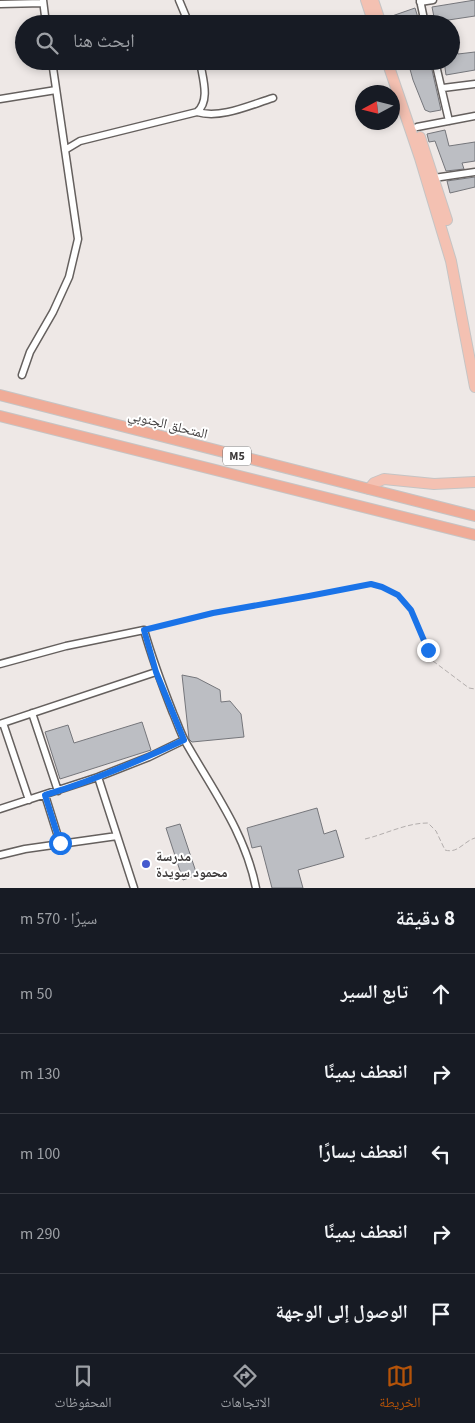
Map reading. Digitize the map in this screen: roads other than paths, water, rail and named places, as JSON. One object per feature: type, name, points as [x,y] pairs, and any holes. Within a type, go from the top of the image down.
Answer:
[{"type":"highway","name":"المتحلق الجنوبي","points":[[0,395],[475,516]]},
{"type":"highway","name":"M5","points":[[3,418],[475,535]]},
{"type":"main road","points":[[366,0],[371,15]]},
{"type":"main road","points":[[374,0],[378,15]]},
{"type":"main road","points":[[390,70],[423,166],[451,261],[473,352]]},
{"type":"main road","points":[[397,70],[434,178],[460,271],[473,352],[475,387]]},
{"type":"main road","points":[[369,489],[374,483],[384,478],[434,484],[475,482]]},
{"type":"street","points":[[179,0],[185,15]]},
{"type":"street","points":[[423,15],[420,1],[434,0]]},
{"type":"street","points":[[0,4],[43,2],[45,15]]},
{"type":"street","points":[[22,375],[30,352],[53,312],[69,277],[78,239],[53,70]]},
{"type":"street","points":[[197,112],[202,107],[205,96],[201,70]]},
{"type":"street","points":[[437,70],[449,121]]},
{"type":"street","points":[[442,88],[475,84]]},
{"type":"street","points":[[0,99],[56,90]]},
{"type":"street","points":[[65,150],[80,141],[197,112],[204,114],[223,112],[273,98]]},
{"type":"street","points":[[417,127],[475,116]]},
{"type":"street","points":[[434,178],[475,172]]},
{"type":"street","points":[[0,664],[66,646],[144,630],[156,672],[184,740],[209,779],[236,829],[253,874],[256,888]]},
{"type":"street","points":[[29,800],[2,724],[156,672]]},
{"type":"street","points":[[32,713],[58,791]]},
{"type":"street","points":[[0,809],[98,777],[149,757],[184,740]]},
{"type":"street","points":[[98,777],[134,888]]},
{"type":"street","points":[[45,795],[60,843]]},
{"type":"street","points":[[0,855],[60,843],[117,836]]},
{"type":"place","name":"مدرسة محمود سويدة","points":[[146,864]]}]
